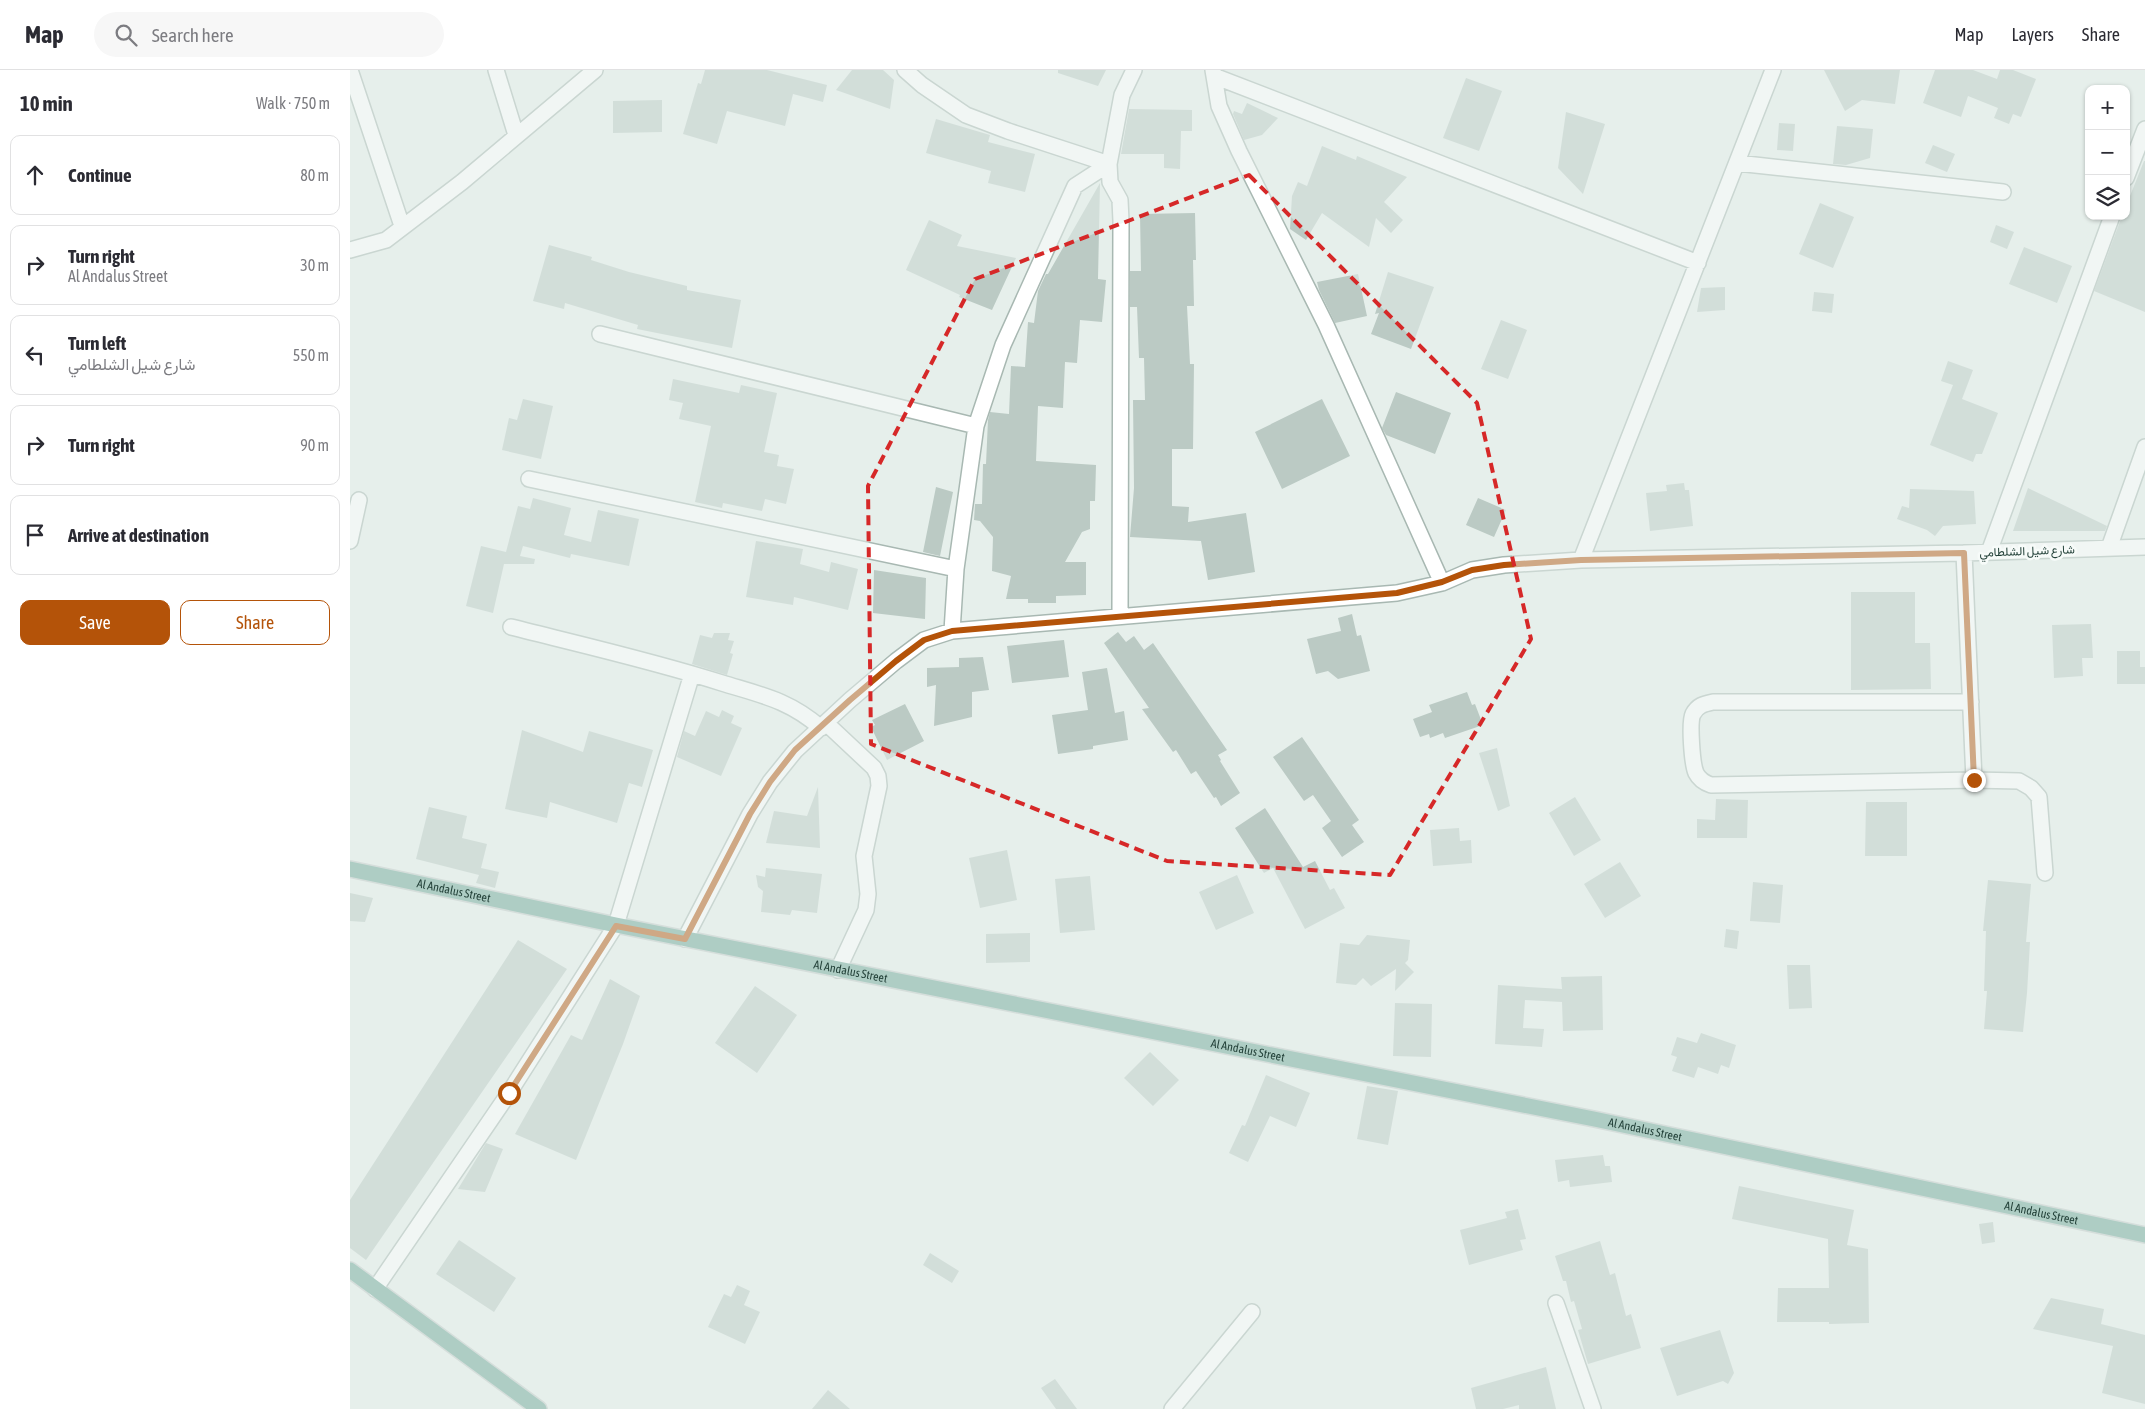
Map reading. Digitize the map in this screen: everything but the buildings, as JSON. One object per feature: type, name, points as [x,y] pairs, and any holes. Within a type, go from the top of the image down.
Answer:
[{"type":"main road","name":"Al Andalus Street","points":[[350,869],[616,926],[1594,1119],[2145,1235]]},
{"type":"main road","points":[[350,1270],[540,1409]]},
{"type":"street","points":[[350,70],[402,226]]},
{"type":"street","points":[[496,70],[516,135]]},
{"type":"street","points":[[350,250],[386,240],[462,182],[595,70]]},
{"type":"street","points":[[905,70],[922,85],[966,115],[1008,131],[1109,164]]},
{"type":"street","points":[[1120,616],[1122,221],[1120,200],[1110,182],[1109,164],[1122,95],[1134,70]]},
{"type":"street","points":[[1581,560],[1773,70]]},
{"type":"street","points":[[1442,582],[1326,325],[1239,151],[1217,102],[1214,73],[1698,263]]},
{"type":"street","points":[[2127,175],[2145,129]]},
{"type":"street","points":[[1737,163],[2003,192]]},
{"type":"street","points":[[952,631],[956,570],[976,426],[1002,345],[1075,186],[1109,164]]},
{"type":"street","points":[[1989,552],[2111,220]]},
{"type":"street","points":[[600,334],[976,426]]},
{"type":"street","points":[[2109,548],[2145,447]]},
{"type":"street","points":[[529,479],[956,570]]},
{"type":"street","points":[[350,541],[359,500]]},
{"type":"street","name":"شارع شيل الشلطامي","points":[[685,939],[750,814],[770,782],[795,750],[850,700],[917,645],[924,640],[952,631],[1397,593],[1442,582],[1472,570],[1488,567],[1581,560],[1964,553],[2145,547]]},
{"type":"street","points":[[1964,553],[1974,780]]},
{"type":"street","points":[[512,627],[692,674],[789,705],[823,726],[874,768],[878,776],[879,786],[864,856],[868,894],[866,910],[838,970]]},
{"type":"street","points":[[375,1289],[509,1093],[616,926],[692,674]]},
{"type":"street","points":[[1971,702],[1713,702],[1700,705],[1693,713],[1690,721],[1695,772],[1705,783],[1711,785],[1974,780],[2019,781],[2032,788],[2039,798],[2045,873]]},
{"type":"street","points":[[1556,1302],[1593,1409]]},
{"type":"street","points":[[1172,1409],[1252,1312]]},
{"type":"highlighted area","points":[[1249,175],[1477,403],[1531,639],[1390,875],[1167,861],[871,744],[868,486],[975,279]]},
{"type":"route","points":[[509,1093],[616,926],[685,939],[750,814],[770,782],[795,750],[896,661],[924,640],[952,631],[1397,593],[1442,582],[1472,570],[1504,565],[1581,560],[1964,553],[1974,780]]}]
